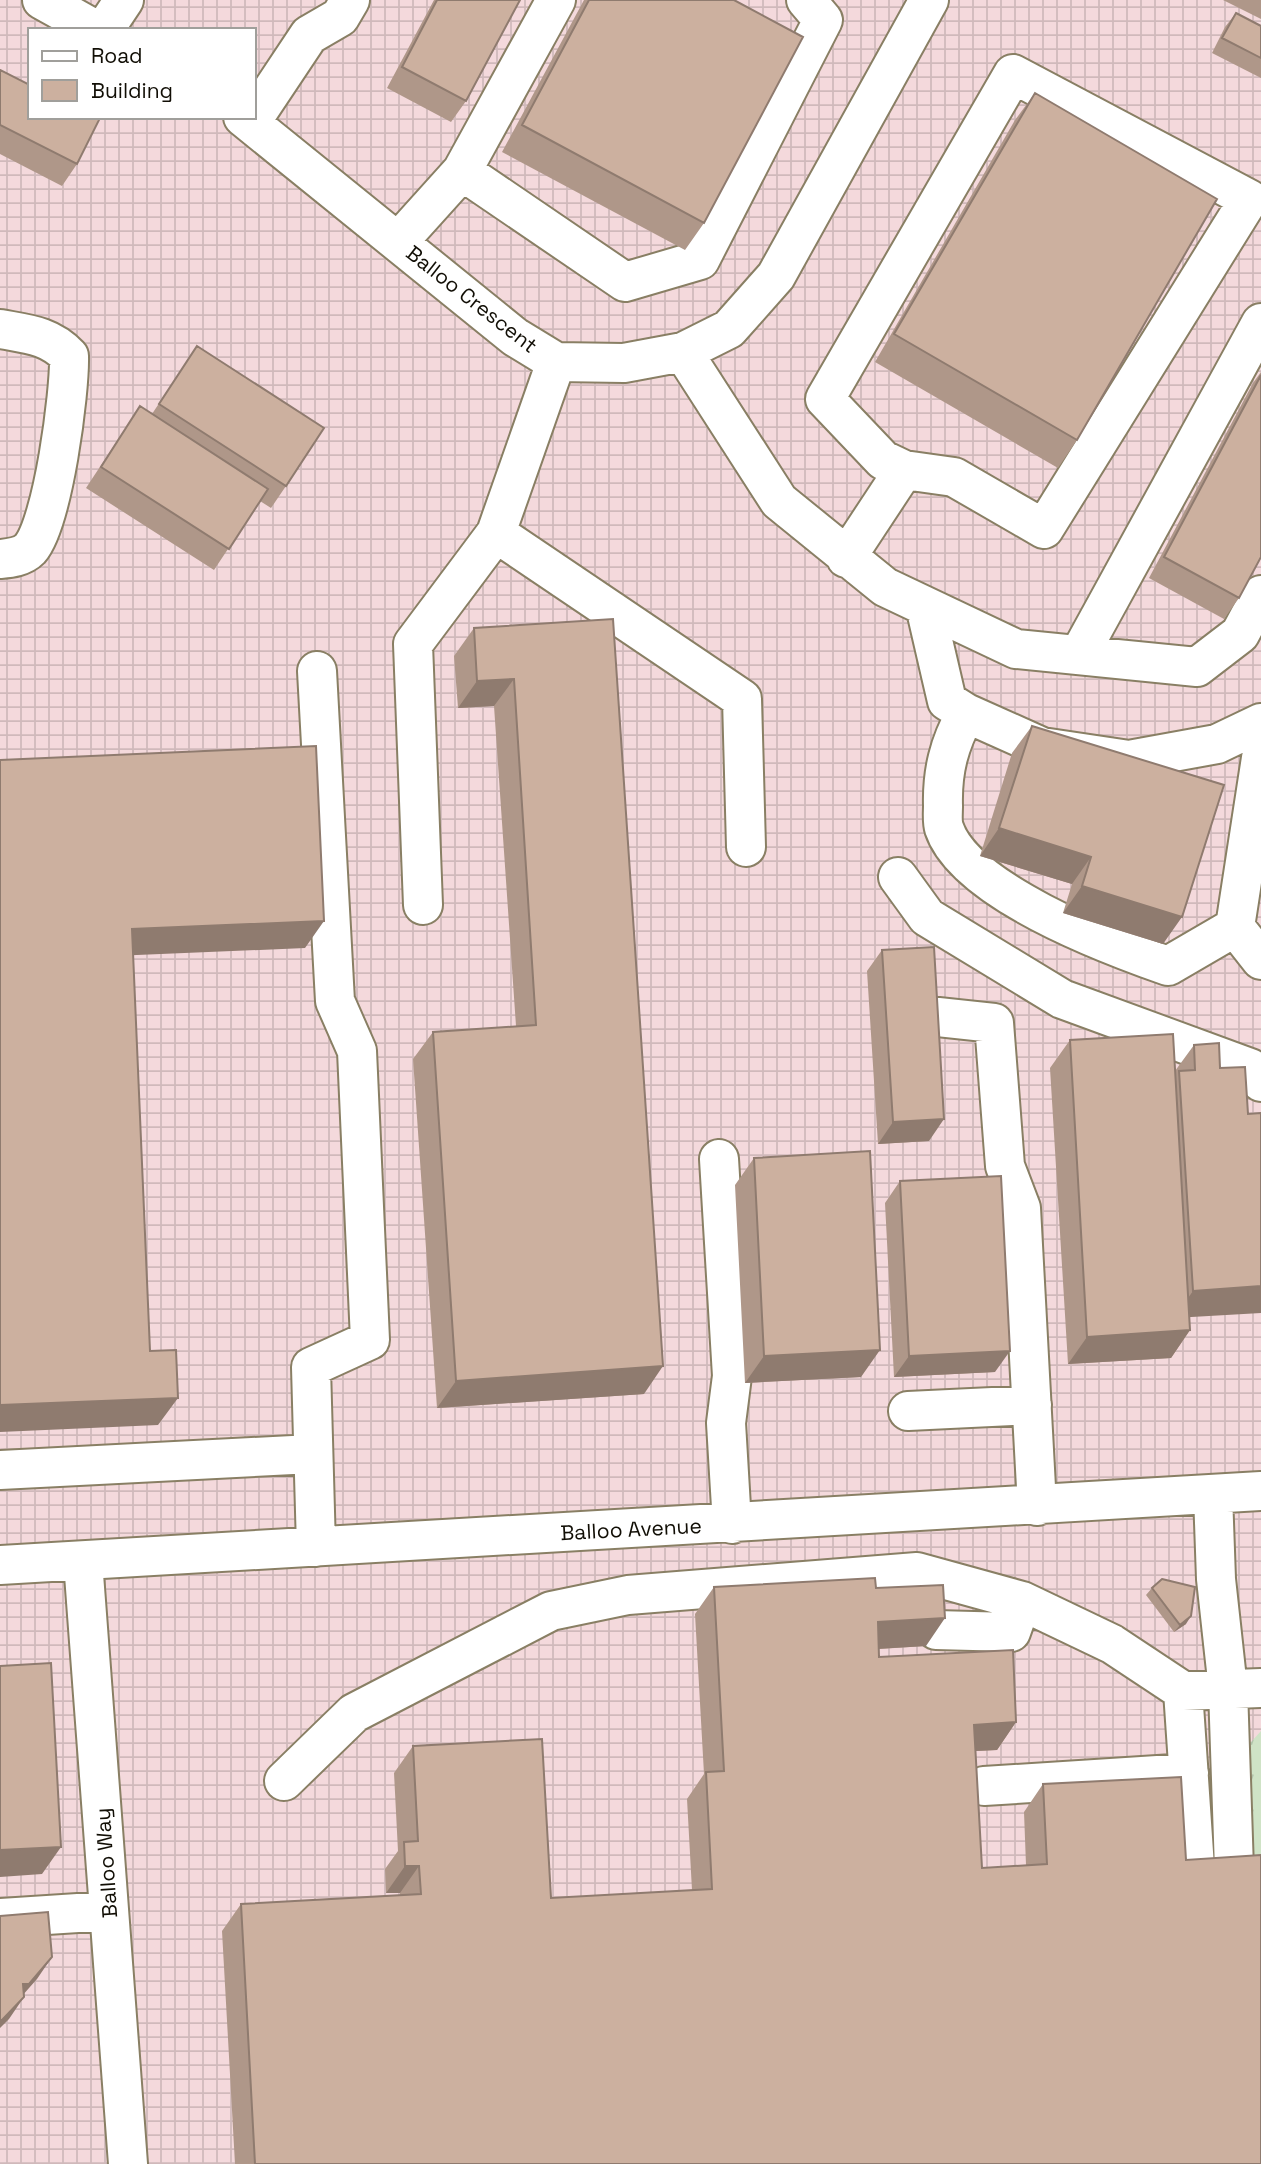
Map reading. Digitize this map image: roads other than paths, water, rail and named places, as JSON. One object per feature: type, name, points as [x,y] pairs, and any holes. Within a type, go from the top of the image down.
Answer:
[{"type":"street","points":[[105,28],[124,0]]},
{"type":"street","points":[[256,108],[309,35],[340,17],[350,0]]},
{"type":"street","points":[[398,242],[461,171],[556,0]]},
{"type":"street","points":[[461,171],[625,282],[700,260],[823,20],[806,0]]},
{"type":"street","name":"Balloo Crescent","points":[[247,120],[515,338],[556,362],[624,363],[683,352],[729,329],[776,276],[929,0]]},
{"type":"street","points":[[1013,74],[1249,199],[1044,529],[954,477],[904,470],[883,460],[825,399],[1013,74]]},
{"type":"street","points":[[1079,655],[1261,323]]},
{"type":"street","points":[[0,329],[42,337],[56,343],[69,356],[69,380],[45,519],[28,551],[16,557],[0,559]]},
{"type":"street","points":[[683,352],[779,501],[885,587],[1016,649],[1196,667],[1240,634],[1261,595]]},
{"type":"street","points":[[424,905],[413,644],[496,533],[556,362]]},
{"type":"street","points":[[846,558],[904,470]]},
{"type":"street","points":[[496,533],[742,699],[746,847]]},
{"type":"street","points":[[925,606],[947,701],[965,713],[1042,747],[1129,760],[1217,744],[1261,723]]},
{"type":"street","points":[[316,1547],[311,1367],[370,1340],[357,1051],[335,1001],[317,671]]},
{"type":"street","points":[[965,713],[951,741],[942,778],[944,827],[973,870],[1035,910],[1122,950],[1168,966],[1235,927]]},
{"type":"street","points":[[1261,758],[1235,927],[1261,960]]},
{"type":"street","points":[[898,877],[927,917],[1062,999],[1250,1068],[1261,1082]]},
{"type":"street","points":[[938,1017],[994,1023],[1005,1166],[1021,1208],[1037,1506]]},
{"type":"street","points":[[719,1159],[732,1376],[726,1423],[732,1524]]},
{"type":"street","points":[[908,1411],[1032,1405]]},
{"type":"street","points":[[0,1470],[312,1454]]},
{"type":"street","name":"Balloo Avenue","points":[[0,1566],[1261,1491]]},
{"type":"street","points":[[1213,1494],[1216,1579],[1244,1688],[1234,1869]]},
{"type":"street","name":"Balloo Way","points":[[83,1561],[128,2164]]},
{"type":"street","points":[[284,1781],[354,1713],[551,1611],[628,1595],[918,1572],[1023,1601],[1112,1644],[1183,1692],[1244,1688]]},
{"type":"street","points":[[936,1630],[1011,1632],[1023,1601]]},
{"type":"street","points":[[1183,1692],[1195,1867]]},
{"type":"street","points":[[984,1786],[1189,1773]]},
{"type":"street","points":[[0,1918],[109,1911]]}]
